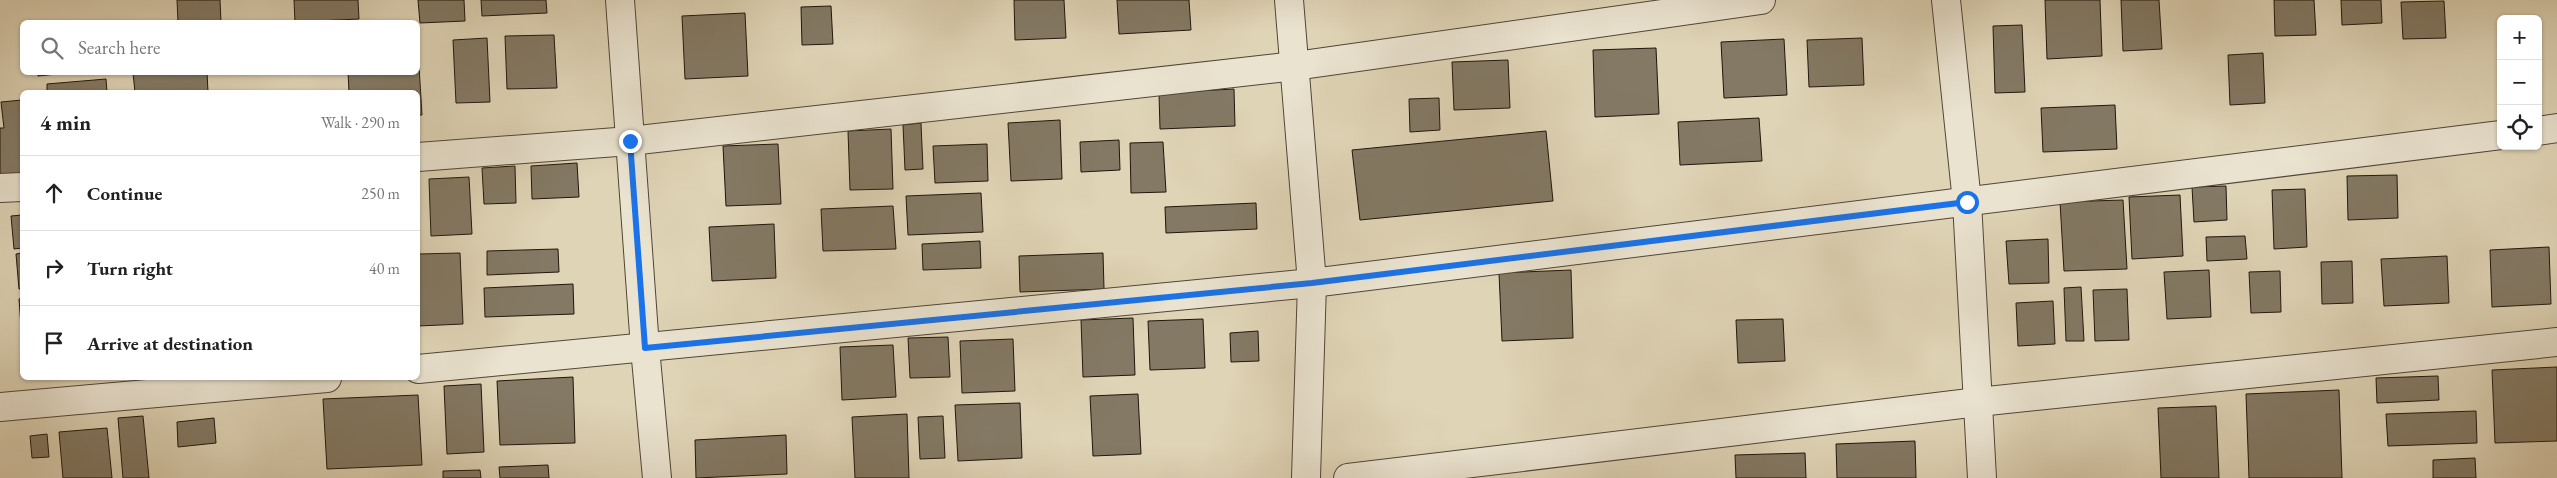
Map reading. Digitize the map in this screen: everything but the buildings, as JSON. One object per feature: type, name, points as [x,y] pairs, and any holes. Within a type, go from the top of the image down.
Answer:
[{"type":"street","points":[[620,0],[645,348],[657,478]]},
{"type":"street","points":[[1289,0],[1296,66],[1312,283],[1306,478]]},
{"type":"street","points":[[420,157],[630,141],[1296,66],[1761,0]]},
{"type":"street","points":[[1946,0],[1967,202],[1982,478]]},
{"type":"street","points":[[2542,130],[2557,128]]},
{"type":"street","points":[[420,369],[1312,283],[2497,136]]},
{"type":"street","points":[[0,188],[20,186]]},
{"type":"street","points":[[1348,478],[1978,402],[2557,342]]},
{"type":"street","points":[[0,407],[304,380]]},
{"type":"route","points":[[630,141],[645,348],[1312,283],[1967,202]]}]
